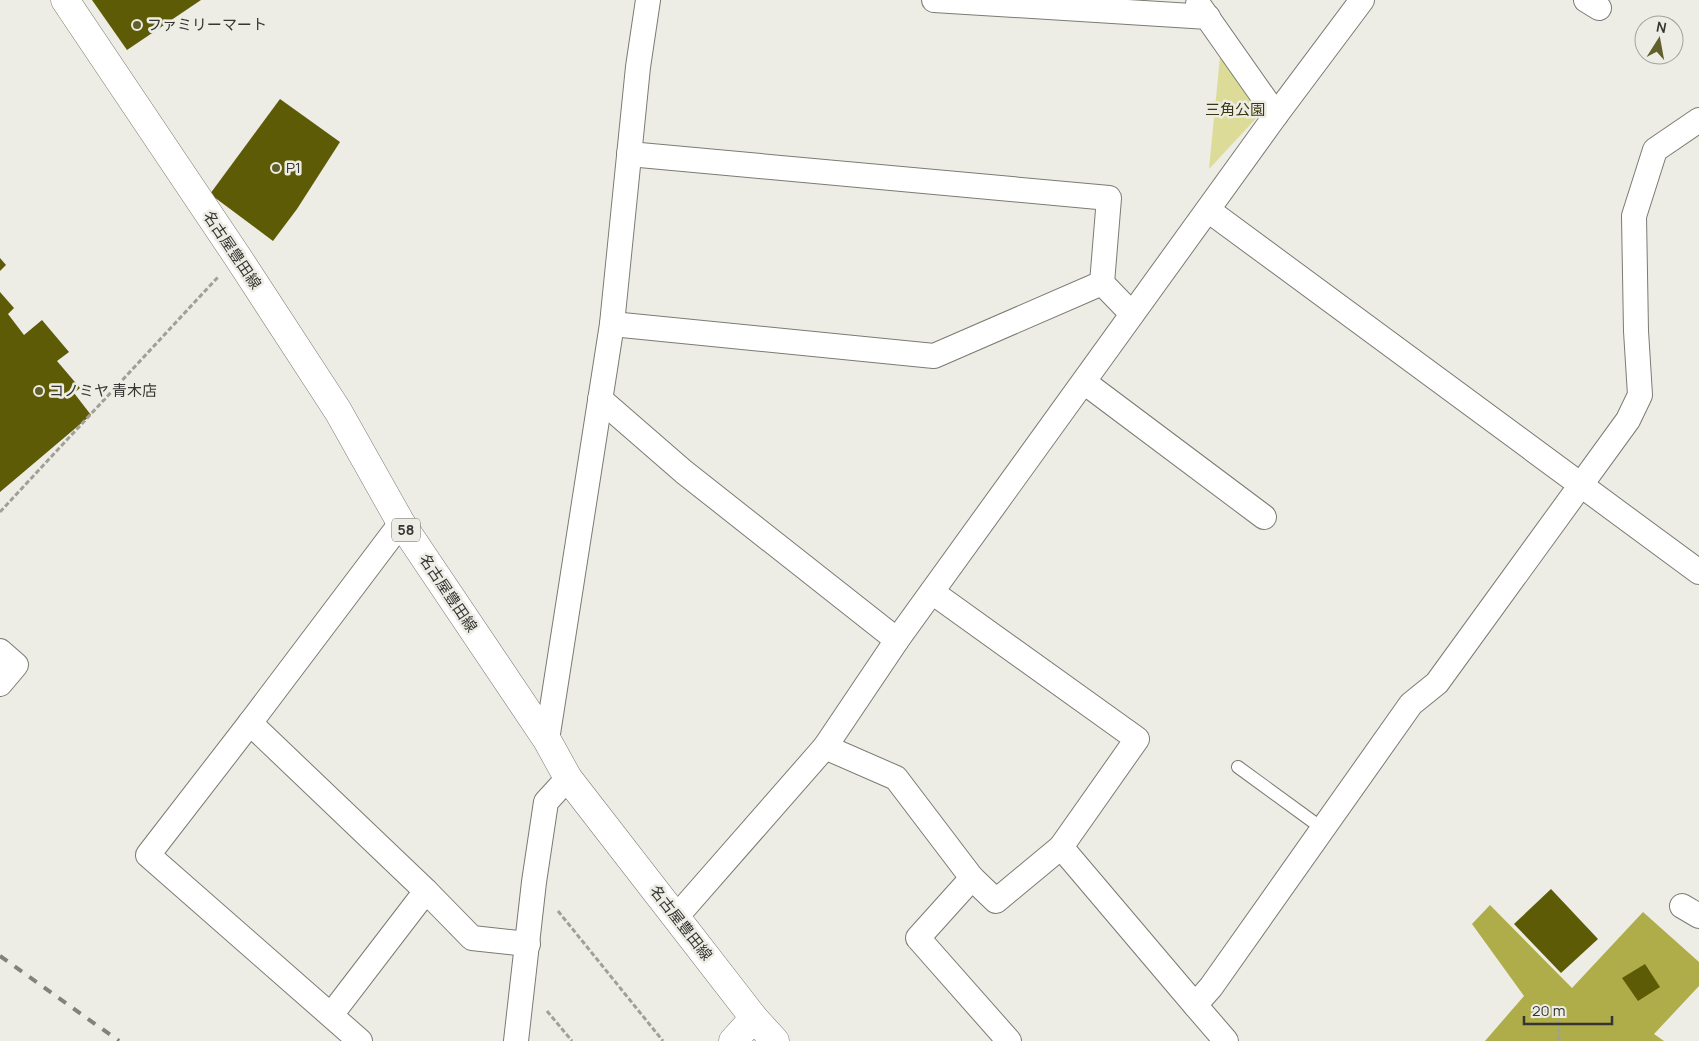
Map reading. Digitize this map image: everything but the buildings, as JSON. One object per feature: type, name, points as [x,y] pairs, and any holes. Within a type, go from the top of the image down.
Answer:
[{"type":"main road","name":"名古屋豊田線","points":[[65,0],[237,256],[338,411],[401,523],[547,740],[568,778],[677,916],[754,1018],[775,1041]]},
{"type":"main road","points":[[733,1041],[754,1018]]},
{"type":"street","points":[[547,740],[612,324],[638,67],[648,0]]},
{"type":"street","points":[[934,0],[1201,9],[1276,115]]},
{"type":"street","points":[[677,916],[825,747],[897,640],[1276,115],[1362,0]]},
{"type":"street","points":[[1195,1005],[1212,987],[1411,704],[1437,683],[1628,420],[1640,395],[1636,331],[1634,216],[1655,150],[1699,120]]},
{"type":"street","points":[[629,154],[1109,198],[1102,283],[1132,314]]},
{"type":"street","points":[[1208,210],[1699,572]]},
{"type":"street","points":[[612,324],[934,356],[1102,283]]},
{"type":"street","points":[[1084,382],[1264,517]]},
{"type":"street","points":[[600,398],[684,472],[897,640]]},
{"type":"street","points":[[360,1041],[148,855],[401,523]]},
{"type":"street","points":[[825,747],[896,778],[972,878],[996,901],[1061,847],[1136,739],[932,592]]},
{"type":"street","points":[[0,651],[16,665],[0,684]]},
{"type":"street","points":[[250,723],[426,891],[472,938],[528,944]]},
{"type":"street","points":[[516,1041],[534,882],[546,802],[568,778]]},
{"type":"street","points":[[1061,847],[1226,1041]]},
{"type":"street","points":[[972,878],[918,938],[1009,1041]]},
{"type":"street","points":[[331,1015],[426,891]]},
{"type":"lane","points":[[1238,767],[1323,829]]},
{"type":"path","points":[[0,512],[237,256]]},
{"type":"path","points":[[534,882],[663,1041]]},
{"type":"path","points":[[1558,1013],[1559,1041]]},
{"type":"green space","name":"三角公園","points":[[1220,57],[1262,112],[1209,169]]},
{"type":"shaded area","points":[[1490,905],[1572,988],[1643,912],[1699,962],[1699,986],[1654,1034],[1664,1041],[1485,1041],[1524,996],[1472,924]]},
{"type":"railway","points":[[0,956],[119,1041]]},
{"type":"place","name":"ファミリーマート","points":[[137,25]]},
{"type":"place","name":"P1","points":[[276,168]]},
{"type":"place","name":"コノミヤ 青木店","points":[[39,391]]}]
